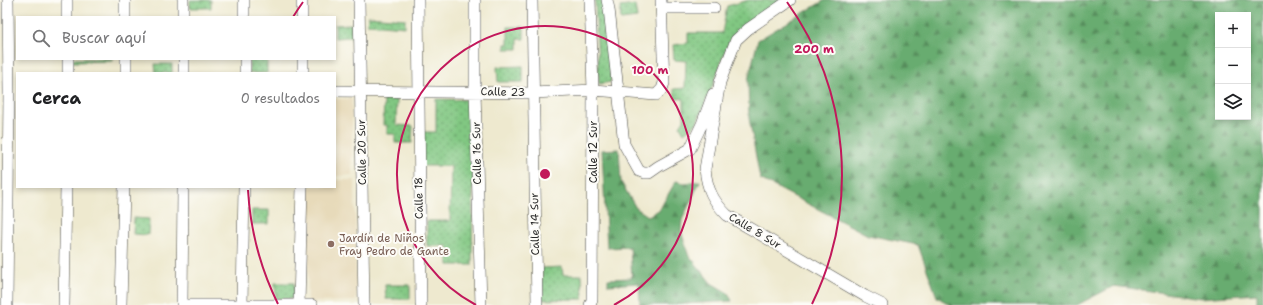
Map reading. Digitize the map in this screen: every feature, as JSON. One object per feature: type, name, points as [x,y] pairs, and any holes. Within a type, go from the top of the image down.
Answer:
[{"type":"street","points":[[7,305],[9,92],[8,0]]},
{"type":"street","points":[[67,0],[67,16]]},
{"type":"street","points":[[125,0],[125,16]]},
{"type":"street","points":[[183,0],[183,16]]},
{"type":"street","points":[[244,0],[244,16]]},
{"type":"street","points":[[302,0],[302,16]]},
{"type":"street","name":"Calle 20 Sur","points":[[360,0],[364,305]]},
{"type":"street","name":"Calle 18","points":[[418,0],[421,305]]},
{"type":"street","name":"Calle 16 Sur","points":[[475,0],[475,91],[481,305]]},
{"type":"street","name":"Calle 14 Sur","points":[[532,0],[537,305]]},
{"type":"street","name":"Calle 12 Sur","points":[[590,0],[593,90],[592,300],[590,305]]},
{"type":"street","name":"Calle 8 Sur","points":[[607,0],[624,144],[639,171],[649,173],[659,166],[690,150],[702,124],[715,88],[720,82]]},
{"type":"street","name":"Calle 8 Sur","points":[[790,0],[748,29],[736,40],[720,82],[705,169],[706,180],[712,198],[727,215],[883,305]]},
{"type":"street","points":[[661,4],[714,8]]},
{"type":"street","name":"Calle 23","points":[[336,91],[475,91],[533,93],[593,90],[656,95],[662,89],[664,84],[661,4]]},
{"type":"street","points":[[68,60],[68,72]]},
{"type":"street","points":[[126,60],[126,72]]},
{"type":"street","points":[[184,60],[184,72]]},
{"type":"street","points":[[245,60],[245,72]]},
{"type":"street","points":[[303,60],[303,72]]},
{"type":"street","points":[[64,305],[66,188]]},
{"type":"street","points":[[121,305],[124,188]]},
{"type":"street","points":[[183,188],[182,305],[312,305]]},
{"type":"street","points":[[242,305],[244,188]]},
{"type":"street","points":[[299,305],[302,188]]},
{"type":"shaded area","points":[[336,99],[352,99],[352,175],[336,176]]},
{"type":"shaded area","name":"Jardín de Niños Fray Pedro de Gante","points":[[336,180],[355,180],[356,301],[308,302],[307,188],[336,188]]},
{"type":"green space","points":[[190,0],[211,0],[211,8],[190,8]]},
{"type":"green space","points":[[595,0],[604,0],[606,9],[611,82],[599,84]]},
{"type":"green space","points":[[749,0],[782,0],[732,37],[696,124],[684,133],[680,126],[684,120],[684,99],[675,98],[674,89],[685,88],[686,61],[674,60],[673,45],[688,43],[688,33],[722,33],[727,6]]},
{"type":"green space","points":[[825,0],[1263,0],[1263,305],[1257,305],[1257,294],[1201,298],[1114,286],[1077,305],[951,305],[937,297],[918,245],[868,235],[760,179],[749,118],[748,80],[758,40]]},
{"type":"green space","points":[[635,5],[637,18],[621,20],[620,7]]},
{"type":"green space","points":[[368,16],[405,19],[405,27],[367,24]]},
{"type":"green space","points":[[351,24],[352,37],[336,38],[336,25]]},
{"type":"green space","points":[[508,27],[524,27],[524,39],[518,39],[518,49],[505,49],[505,44],[508,44]]},
{"type":"green space","points":[[72,60],[113,60],[113,61],[72,62]]},
{"type":"green space","points":[[249,60],[267,60],[267,72],[249,72]]},
{"type":"green space","points":[[155,64],[172,64],[172,72],[156,72]]},
{"type":"green space","points":[[523,66],[523,82],[498,82],[497,67]]},
{"type":"green space","points":[[384,99],[397,100],[396,125],[413,126],[412,143],[395,143],[395,134],[387,134],[387,125],[383,125]]},
{"type":"green space","points":[[436,99],[474,100],[472,265],[448,265],[448,246],[427,246],[427,221],[450,221],[451,166],[422,166],[422,132],[436,132]]},
{"type":"green space","points":[[619,149],[621,182],[636,208],[648,216],[659,210],[676,181],[684,183],[700,181],[682,220],[681,231],[688,254],[711,283],[728,293],[732,301],[668,305],[640,305],[639,283],[608,285],[608,279],[632,278],[630,247],[607,248],[602,150]]},
{"type":"green space","points":[[252,210],[269,210],[269,224],[252,224]]},
{"type":"green space","points":[[134,218],[149,219],[148,235],[133,234]]},
{"type":"green space","points":[[562,267],[563,275],[582,275],[583,299],[542,300],[542,268]]},
{"type":"green space","points":[[275,283],[294,283],[294,299],[276,299]]},
{"type":"green space","points":[[385,285],[410,285],[410,299],[386,299]]},
{"type":"place","name":"Jardín de Niños Fray Pedro de Gante","points":[[331,244]]}]
